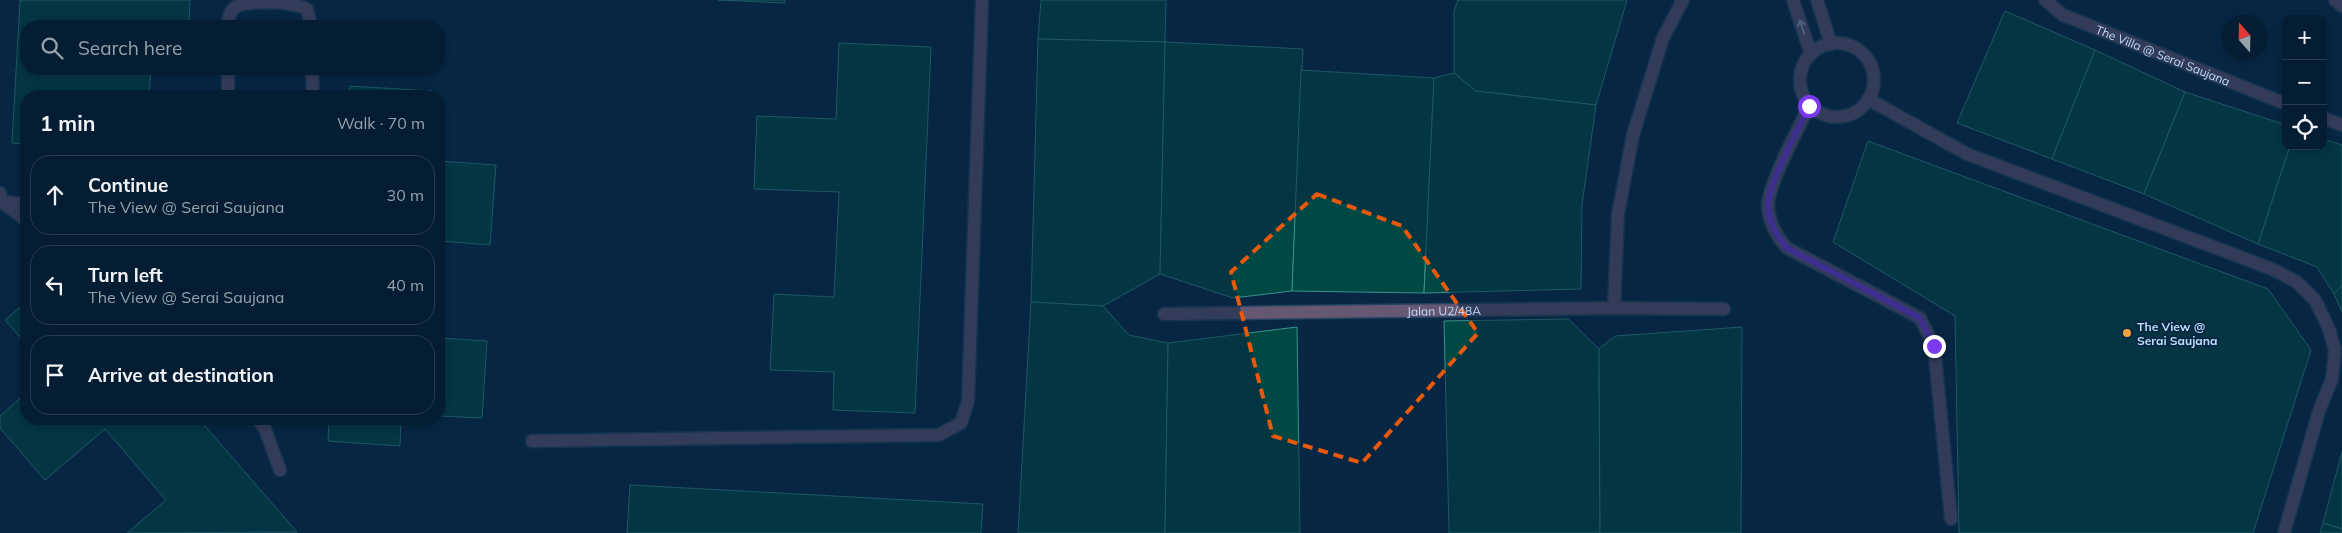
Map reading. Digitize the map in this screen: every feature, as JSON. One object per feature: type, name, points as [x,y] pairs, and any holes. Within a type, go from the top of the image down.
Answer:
[{"type":"street","points":[[532,441],[939,435],[961,423],[968,401],[982,0]]},
{"type":"street","points":[[1614,308],[1618,214],[1633,136],[1663,38],[1683,0]]},
{"type":"street","points":[[1793,0],[1811,54]]},
{"type":"street","points":[[1817,0],[1831,44]]},
{"type":"street","name":"The Villa @ Serai Saujana","points":[[2045,0],[2063,15],[2282,102]]},
{"type":"street","points":[[2335,0],[2342,6]]},
{"type":"street","points":[[228,20],[228,17],[237,6],[254,2],[299,4],[307,9],[310,20]]},
{"type":"street","points":[[1831,44],[1849,46],[1864,55],[1871,65],[1874,76],[1873,88],[1862,108],[1840,117],[1823,115],[1809,106],[1802,96],[1800,74],[1811,54],[1820,47],[1831,44]]},
{"type":"street","points":[[228,75],[228,90]]},
{"type":"street","points":[[312,75],[313,90]]},
{"type":"street","points":[[1868,99],[1967,154],[2272,269],[2297,282],[2315,300],[2329,329],[2335,350],[2332,379],[2319,411],[2284,533]]},
{"type":"street","points":[[1809,106],[1771,190],[1768,206],[1770,220],[1776,236],[1787,248],[1920,318],[1934,346],[1951,519]]},
{"type":"street","points":[[2327,119],[2342,125]]},
{"type":"street","points":[[1,197],[20,202]]},
{"type":"street","points":[[1,197],[20,214]]},
{"type":"street","name":"Jalan U2/48A","points":[[1164,314],[1614,308],[1724,309]]},
{"type":"street","points":[[263,425],[266,429],[280,470]]},
{"type":"highlighted area","points":[[1317,194],[1402,226],[1478,333],[1362,463],[1273,436],[1231,272]]},
{"type":"building","points":[[20,0],[190,0],[189,20],[20,20],[20,75],[151,75],[149,90],[20,90],[20,144],[12,143]]},
{"type":"building","points":[[718,0],[785,0],[785,3]]},
{"type":"building","points":[[1041,0],[1166,0],[1165,42],[1038,39]]},
{"type":"building","points":[[1458,0],[1627,0],[1596,105],[1476,91],[1454,73],[1454,11]]},
{"type":"building","points":[[2005,11],[2095,50],[2052,159],[1957,123]]},
{"type":"building","points":[[1038,39],[1165,42],[1160,274],[1103,306],[1031,302]]},
{"type":"building","points":[[1165,42],[1303,49],[1292,291],[1233,298],[1160,274]]},
{"type":"building","points":[[839,43],[931,47],[915,413],[833,410],[834,372],[770,370],[774,294],[834,297],[839,192],[754,189],[757,116],[836,119]]},
{"type":"building","points":[[2095,50],[2185,92],[2144,194],[2052,159]]},
{"type":"building","points":[[1301,70],[1434,78],[1424,293],[1292,291]]},
{"type":"building","points":[[1454,73],[1476,91],[1596,105],[1582,205],[1581,289],[1424,293],[1434,78]]},
{"type":"building","points":[[350,86],[416,90],[350,90]]},
{"type":"building","points":[[2185,92],[2282,124],[2282,150],[2289,150],[2258,244],[2144,194]]},
{"type":"building","points":[[2327,140],[2342,145],[2342,285],[2334,294],[2317,267],[2258,244],[2289,150],[2327,150]]},
{"type":"building","name":"The View @ Serai Saujana","points":[[1868,141],[2268,289],[2311,350],[2253,533],[1959,533],[1955,316],[1833,242]]},
{"type":"building","points":[[445,161],[496,165],[490,245],[445,241]]},
{"type":"building","points":[[2342,285],[2342,312],[2334,294]]},
{"type":"building","points":[[1031,302],[1103,306],[1129,335],[1168,343],[1165,533],[1018,533]]},
{"type":"building","points":[[20,307],[20,337],[5,320]]},
{"type":"building","points":[[1568,319],[1599,349],[1600,533],[1449,533],[1444,321]]},
{"type":"building","points":[[1297,327],[1300,533],[1165,533],[1168,343]]},
{"type":"building","points":[[1742,327],[1741,533],[1600,533],[1599,349],[1615,336]]},
{"type":"building","points":[[445,338],[487,341],[482,418],[445,416]]},
{"type":"building","points":[[20,398],[20,425],[204,425],[297,532],[127,533],[166,500],[105,429],[45,480],[0,428],[0,416]]},
{"type":"building","points":[[329,425],[401,425],[400,446],[328,441]]},
{"type":"building","points":[[2342,452],[2342,529],[2323,523]]},
{"type":"building","points":[[630,485],[983,504],[981,533],[627,533]]},
{"type":"building","points":[[2323,523],[2342,529],[2342,533],[2320,533]]},
{"type":"place","name":"The View @ Serai Saujana","points":[[2127,333]]},
{"type":"route","points":[[1809,106],[1771,190],[1768,206],[1770,220],[1776,236],[1787,248],[1920,318],[1934,346]]}]
